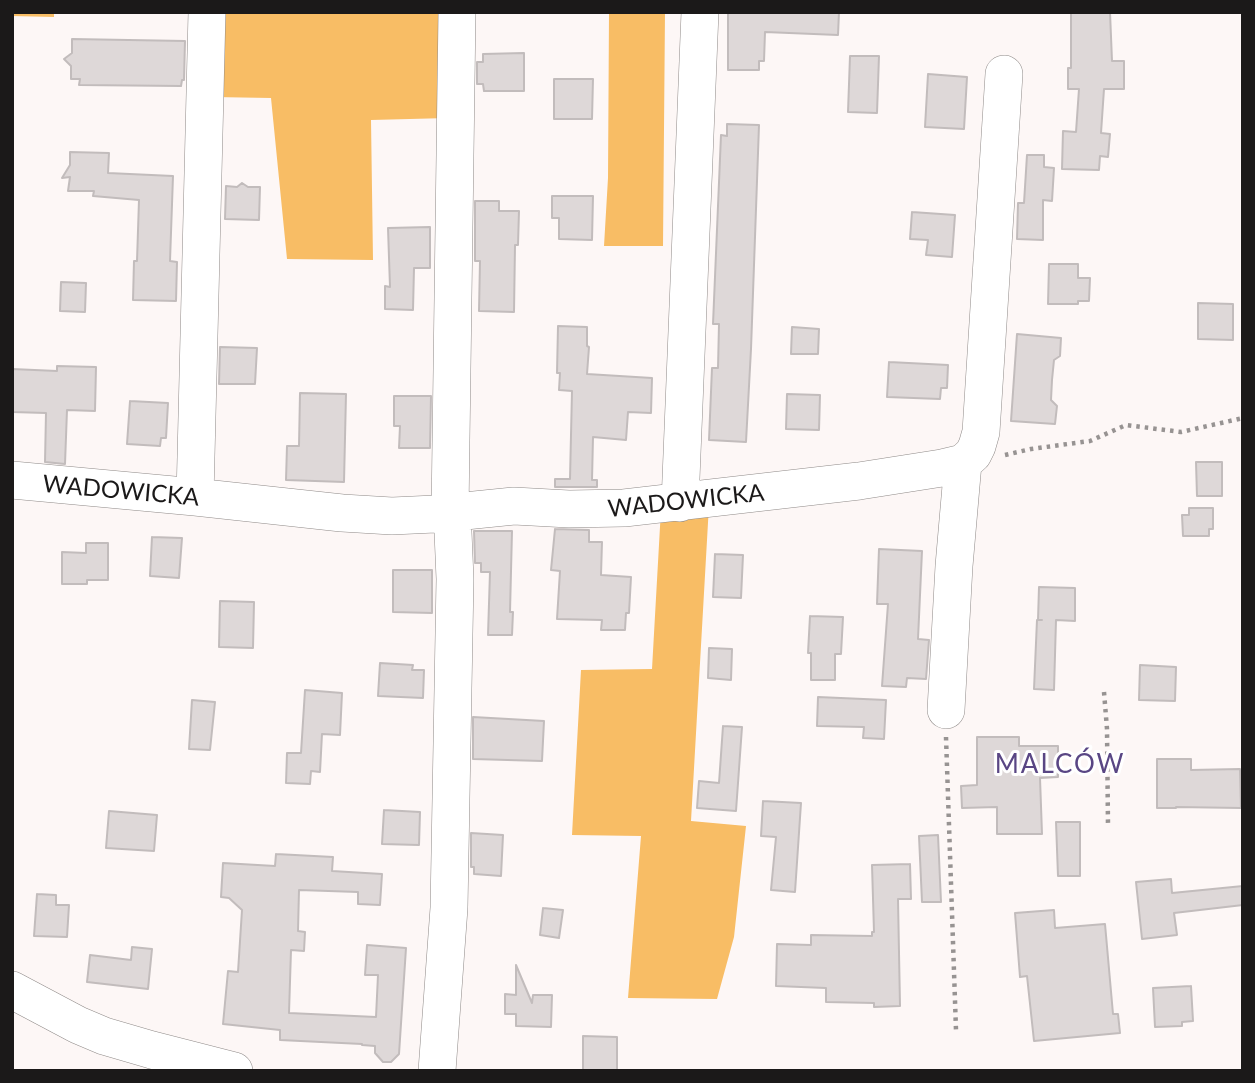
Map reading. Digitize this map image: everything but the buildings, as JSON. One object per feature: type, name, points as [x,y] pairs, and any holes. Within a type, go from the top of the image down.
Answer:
[{"type":"street","points":[[195,497],[207,12]]},
{"type":"street","points":[[437,1071],[449,908],[455,579],[450,512],[457,12]]},
{"type":"street","points":[[670,504],[700,12]]},
{"type":"street","points":[[946,710],[954,566],[968,458],[977,446],[981,432],[1004,74]]},
{"type":"street","points":[[665,384],[670,504]]},
{"type":"street","name":"WADOWICKA","points":[[12,481],[366,515],[419,515],[514,506],[603,510],[670,504],[859,481],[942,468],[968,458]]},
{"type":"street","points":[[12,990],[78,1026],[104,1036],[234,1071]]},
{"type":"path","points":[[968,458],[999,456],[1080,443],[1126,425],[1181,432],[1243,418]]},
{"type":"path","points":[[1104,692],[1108,826]]},
{"type":"path","points":[[946,710],[956,1030]]},
{"type":"shaded area","points":[[12,12],[54,12],[54,17],[12,16]]},
{"type":"shaded area","points":[[215,12],[451,12],[448,118],[371,120],[373,260],[287,259],[271,98],[213,97]]},
{"type":"shaded area","points":[[609,12],[665,12],[663,246],[604,246],[608,178]]},
{"type":"shaded area","points":[[709,505],[691,821],[746,826],[734,937],[717,999],[628,998],[641,836],[572,835],[581,670],[652,669],[661,509]]},
{"type":"district","name":"MALCÓW","points":[[1060,765]]}]
